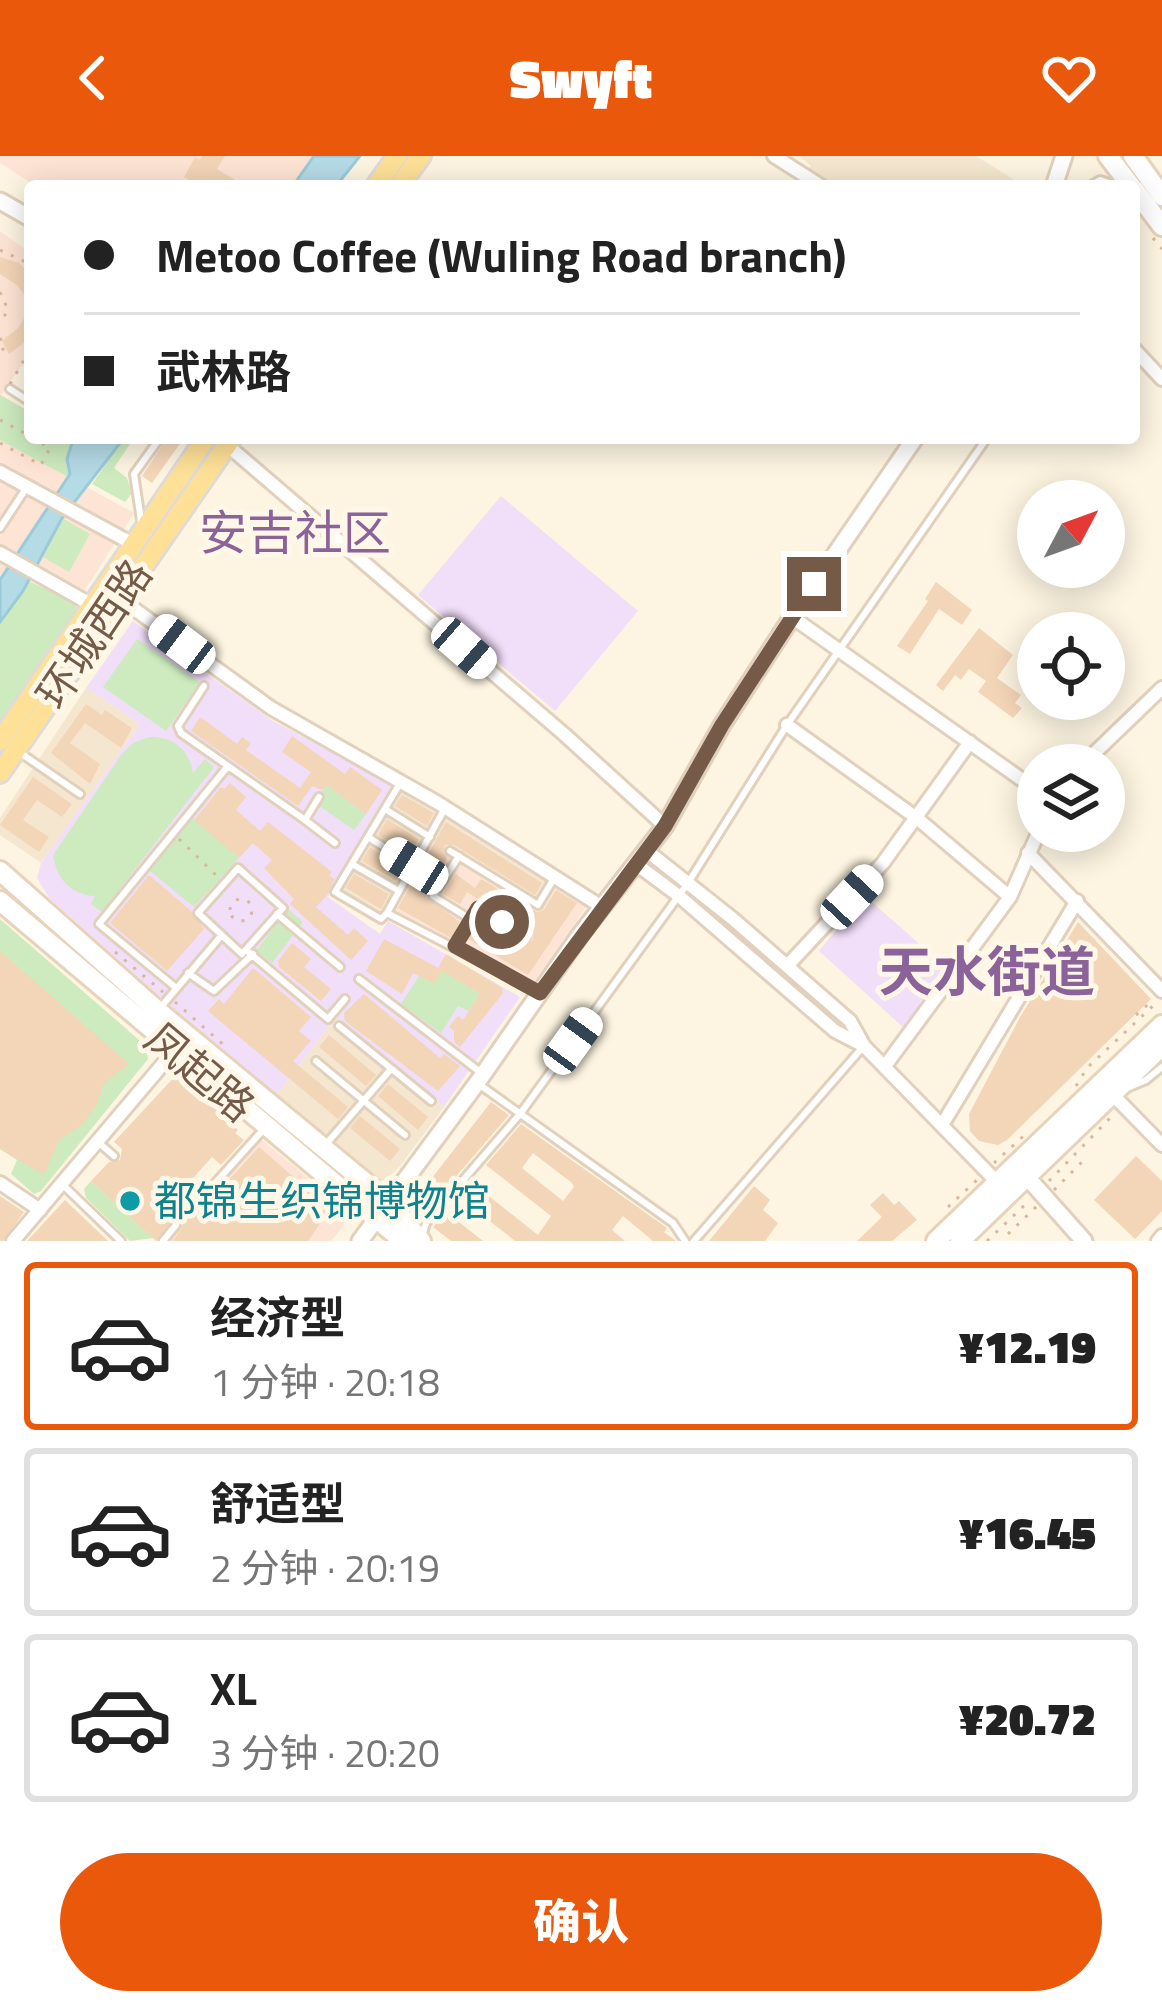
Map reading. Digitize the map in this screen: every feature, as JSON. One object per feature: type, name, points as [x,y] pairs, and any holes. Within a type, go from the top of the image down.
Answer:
[{"type":"main road","points":[[1133,156],[1162,196]]},
{"type":"main road","points":[[1140,200],[1162,226]]},
{"type":"main road","name":"环城西路","points":[[0,773],[8,745],[92,605],[202,444]]},
{"type":"main road","name":"环城西路","points":[[8,745],[229,444]]},
{"type":"main road","points":[[0,871],[158,1011],[388,1201],[421,1241]]},
{"type":"main road","name":"凤起路","points":[[0,901],[403,1241]]},
{"type":"main road","points":[[936,1241],[1162,1024]]},
{"type":"main road","points":[[960,1241],[1039,1192],[1162,1046]]},
{"type":"street","points":[[774,156],[811,180]]},
{"type":"street","points":[[1140,355],[1162,379]]},
{"type":"street","points":[[232,444],[665,826]]},
{"type":"street","points":[[361,1241],[665,826],[791,617],[910,444]]},
{"type":"street","points":[[0,472],[111,532],[138,536]]},
{"type":"street","points":[[3,555],[92,605]]},
{"type":"street","points":[[119,598],[271,708],[446,808],[602,907]]},
{"type":"street","points":[[791,617],[1017,776]]},
{"type":"street","points":[[1104,744],[1162,688]]},
{"type":"street","points":[[787,725],[917,820],[1010,897]]},
{"type":"street","points":[[788,965],[883,863],[970,742]]},
{"type":"street","points":[[884,1066],[1010,897],[1028,853],[1160,993]]},
{"type":"street","points":[[641,857],[688,883],[850,1021],[864,1046],[997,1182]]},
{"type":"street","points":[[641,857],[679,896],[835,1031],[864,1046]]},
{"type":"street","points":[[942,1125],[1077,902]]},
{"type":"street","points":[[13,1241],[174,1051]]},
{"type":"street","points":[[1118,1099],[1162,1145]]},
{"type":"street","points":[[0,1183],[40,1210]]},
{"type":"street","points":[[1039,1192],[1084,1241]]},
{"type":"lane","points":[[10,389],[24,398]]},
{"type":"lane","points":[[138,536],[134,474],[156,444]]},
{"type":"lane","points":[[421,1241],[426,1222],[520,1114],[679,896],[787,725],[983,444]]},
{"type":"lane","points":[[0,528],[27,487]]},
{"type":"lane","points":[[204,686],[178,726],[182,733],[335,843]]},
{"type":"lane","points":[[8,745],[80,794]]},
{"type":"lane","points":[[175,987],[99,924],[227,766]]},
{"type":"lane","points":[[401,782],[335,892],[370,916],[380,919],[387,913],[446,808]]},
{"type":"lane","points":[[305,820],[319,797]]},
{"type":"lane","points":[[385,809],[430,837]]},
{"type":"lane","points":[[368,837],[414,866]]},
{"type":"lane","points":[[450,850],[538,905],[555,877]]},
{"type":"lane","points":[[459,856],[433,896],[470,919]]},
{"type":"lane","points":[[352,864],[399,891]]},
{"type":"lane","points":[[188,973],[214,991],[249,952],[283,908],[238,868],[199,913],[242,954],[249,952]]},
{"type":"lane","points":[[455,946],[478,908],[526,937]]},
{"type":"lane","points":[[387,913],[540,993]]},
{"type":"lane","points":[[277,914],[340,967]]},
{"type":"lane","points":[[158,1011],[222,934]]},
{"type":"lane","points":[[249,952],[328,1019],[345,999]]},
{"type":"lane","points":[[359,979],[520,1114],[673,1223],[689,1241],[864,1046]]},
{"type":"lane","points":[[339,1026],[431,1101]]},
{"type":"lane","points":[[316,1061],[405,1135]]},
{"type":"lane","points":[[1118,1099],[1162,1067]]},
{"type":"lane","points":[[325,1148],[391,1069]]},
{"type":"lane","points":[[190,1211],[266,1127]]},
{"type":"lane","points":[[98,1142],[114,1156]]},
{"type":"lane","points":[[62,1184],[121,1241]]},
{"type":"lane","points":[[163,1241],[176,1225]]},
{"type":"path","points":[[0,292],[8,310],[0,323]]},
{"type":"path","points":[[0,338],[5,347],[0,351]]},
{"type":"path","points":[[10,389],[10,378],[24,358]]},
{"type":"path","points":[[0,443],[41,465],[50,448],[43,444]]},
{"type":"path","points":[[174,834],[225,883]]},
{"type":"path","points":[[1136,1016],[1160,993]]},
{"type":"path","points":[[1008,1234],[1118,1099]]},
{"type":"path","points":[[987,1241],[1039,1192],[1082,1161]]},
{"type":"shaded area","points":[[0,156],[327,156],[309,180],[27,180],[0,163]]},
{"type":"shaded area","points":[[799,156],[976,156],[1014,180],[803,180],[811,166]]},
{"type":"shaded area","points":[[0,231],[24,249],[24,362],[1,395],[24,408],[24,444],[86,445],[68,477],[134,513],[77,602],[14,570],[0,592]]},
{"type":"shaded area","points":[[501,496],[638,611],[555,711],[418,595]]},
{"type":"shaded area","points":[[133,621],[273,721],[394,785],[328,897],[380,934],[388,921],[520,997],[444,1107],[336,1017],[274,1098],[49,898],[37,878],[41,863],[140,724],[86,688]]},
{"type":"shaded area","points":[[86,688],[140,724],[41,863],[0,835],[0,818]]},
{"type":"shaded area","points":[[401,786],[441,810],[380,913],[341,892]]},
{"type":"shaded area","points":[[447,816],[549,879],[536,899],[433,837]]},
{"type":"shaded area","points":[[433,837],[535,899],[549,879],[588,903],[538,980],[531,981],[393,911]]},
{"type":"shaded area","points":[[865,896],[949,970],[905,1029],[819,951]]},
{"type":"shaded area","points":[[336,1017],[444,1107],[382,1184],[274,1098]]},
{"type":"shaded area","points":[[261,1139],[348,1211],[331,1241],[167,1241]]},
{"type":"green space","points":[[0,395],[24,409],[24,444],[86,445],[68,477],[0,440]]},
{"type":"green space","points":[[120,444],[130,444],[114,468],[127,478],[132,493],[125,502],[92,484]]},
{"type":"green space","points":[[62,518],[90,534],[69,572],[41,556]]},
{"type":"green space","points":[[28,581],[77,602],[75,612],[0,721],[0,622]]},
{"type":"green space","points":[[137,639],[200,682],[166,731],[103,687]]},
{"type":"green space","points":[[149,737],[179,746],[193,773],[205,759],[214,767],[102,912],[91,904],[95,896],[66,884],[53,855],[122,754]]},
{"type":"green space","points":[[326,785],[366,814],[354,830],[315,803]]},
{"type":"green space","points":[[192,817],[239,858],[194,907],[149,870]]},
{"type":"green space","points":[[288,909],[303,922],[272,963],[256,951]]},
{"type":"green space","points":[[0,919],[146,1046],[148,1059],[34,1194],[11,1174],[17,1160],[0,1149]]},
{"type":"green space","points":[[442,970],[480,994],[469,1011],[458,1006],[441,1033],[401,1004],[419,976],[435,984]]},
{"type":"green space","points":[[91,1181],[153,1238],[130,1241],[86,1198],[84,1189]]},
{"type":"water","points":[[314,156],[360,156],[341,180],[297,180]]},
{"type":"water","points":[[72,444],[119,444],[62,518],[23,591],[0,622],[0,580],[70,474],[67,459]]},
{"type":"building","points":[[202,156],[225,156],[217,169],[236,180],[184,177],[195,157],[200,160]]},
{"type":"building","points":[[0,257],[19,263],[24,268],[24,294],[17,285],[0,274]]},
{"type":"building","points":[[24,318],[24,343],[9,354],[2,341]]},
{"type":"building","points":[[163,444],[180,444],[152,483],[142,476]]},
{"type":"building","points":[[936,582],[972,610],[962,625],[939,609],[910,654],[897,646]]},
{"type":"building","points":[[979,628],[1013,655],[997,678],[1017,692],[1017,714],[1013,718],[978,692],[986,681],[969,669],[961,680],[955,675],[943,691],[936,685]]},
{"type":"building","points":[[86,704],[132,728],[121,748],[85,723],[70,743],[100,764],[90,784],[51,753]]},
{"type":"building","points":[[200,717],[237,744],[242,737],[251,743],[246,750],[300,788],[311,772],[282,752],[292,736],[345,774],[350,767],[382,790],[366,814],[326,785],[322,790],[312,786],[298,806],[191,731]]},
{"type":"building","points":[[33,777],[72,804],[62,817],[37,800],[23,820],[49,837],[39,852],[0,825]]},
{"type":"building","points":[[230,783],[246,797],[236,810],[260,831],[268,822],[332,872],[328,894],[316,907],[348,935],[354,928],[368,941],[351,960],[290,904],[294,899],[264,868],[272,860],[253,843],[239,858],[194,820],[221,787]]},
{"type":"building","points":[[402,795],[434,813],[427,826],[395,806]]},
{"type":"building","points":[[387,819],[419,839],[411,855],[378,835]]},
{"type":"building","points":[[446,822],[542,883],[535,895],[454,845],[445,845],[447,858],[426,897],[460,922],[451,938],[398,908]]},
{"type":"building","points":[[370,847],[403,868],[396,881],[362,861]]},
{"type":"building","points":[[354,874],[389,894],[381,909],[346,888]]},
{"type":"building","points":[[456,874],[475,888],[481,879],[537,912],[544,910],[556,890],[577,903],[528,975],[468,939],[481,919],[525,944],[533,940],[532,932],[467,892],[460,904],[443,894]]},
{"type":"building","points":[[149,875],[191,911],[204,929],[167,971],[110,923]]},
{"type":"building","points":[[1078,922],[1151,999],[1007,1140],[998,1145],[979,1141],[970,1131],[969,1114]]},
{"type":"building","points":[[384,939],[442,970],[435,984],[413,973],[402,994],[366,971]]},
{"type":"building","points":[[292,943],[311,959],[304,967],[331,989],[321,1001],[279,967],[278,961]]},
{"type":"building","points":[[0,951],[129,1064],[103,1084],[83,1124],[59,1140],[44,1175],[0,1149]]},
{"type":"building","points":[[446,954],[503,993],[460,1047],[449,1027],[458,1016],[463,1020],[480,994],[438,968]]},
{"type":"building","points":[[253,968],[311,1017],[299,1031],[311,1041],[293,1061],[348,1107],[338,1119],[208,1011],[219,999],[224,1004]]},
{"type":"building","points":[[364,994],[440,1058],[444,1054],[460,1066],[438,1091],[345,1021],[344,1013]]},
{"type":"building","points":[[329,1035],[376,1075],[366,1086],[319,1047]]},
{"type":"building","points":[[177,1074],[244,1140],[221,1165],[212,1157],[175,1198],[184,1206],[184,1216],[196,1216],[259,1147],[330,1209],[308,1241],[173,1241],[183,1225],[176,1218],[156,1241],[91,1181],[109,1162],[120,1160],[122,1149],[114,1142]]},
{"type":"building","points":[[388,1084],[428,1117],[418,1130],[378,1096]]},
{"type":"building","points":[[491,1102],[509,1115],[421,1217],[417,1213],[422,1208],[414,1201]]},
{"type":"building","points":[[360,1116],[400,1149],[390,1161],[350,1128]]},
{"type":"building","points":[[521,1124],[667,1228],[664,1232],[676,1241],[653,1241],[623,1216],[612,1230],[625,1241],[515,1241],[459,1197],[471,1182],[538,1235],[551,1216],[486,1165]],"holes":[[[533,1153],[572,1183],[563,1201],[522,1168]]]},
{"type":"building","points":[[1136,1156],[1162,1181],[1162,1211],[1135,1239],[1094,1200]]},
{"type":"building","points":[[754,1186],[770,1200],[763,1210],[778,1223],[765,1241],[709,1241]]},
{"type":"building","points":[[883,1193],[894,1205],[899,1201],[917,1220],[892,1241],[857,1241],[882,1217],[870,1205]]},
{"type":"building","points":[[0,1196],[24,1212],[3,1241],[0,1241]]},
{"type":"building","points":[[65,1200],[108,1241],[27,1241]]},
{"type":"building","points":[[446,1212],[483,1241],[451,1241],[433,1227]]},
{"type":"place","name":"都锦生织锦博物馆","points":[[130,1201]]},
{"type":"district","name":"安吉社区","points":[[295,533]]},
{"type":"district","name":"天水街道","points":[[987,972]]},
{"type":"route","points":[[502,922],[478,908],[455,946],[540,993],[665,826],[722,725],[814,584]]}]
